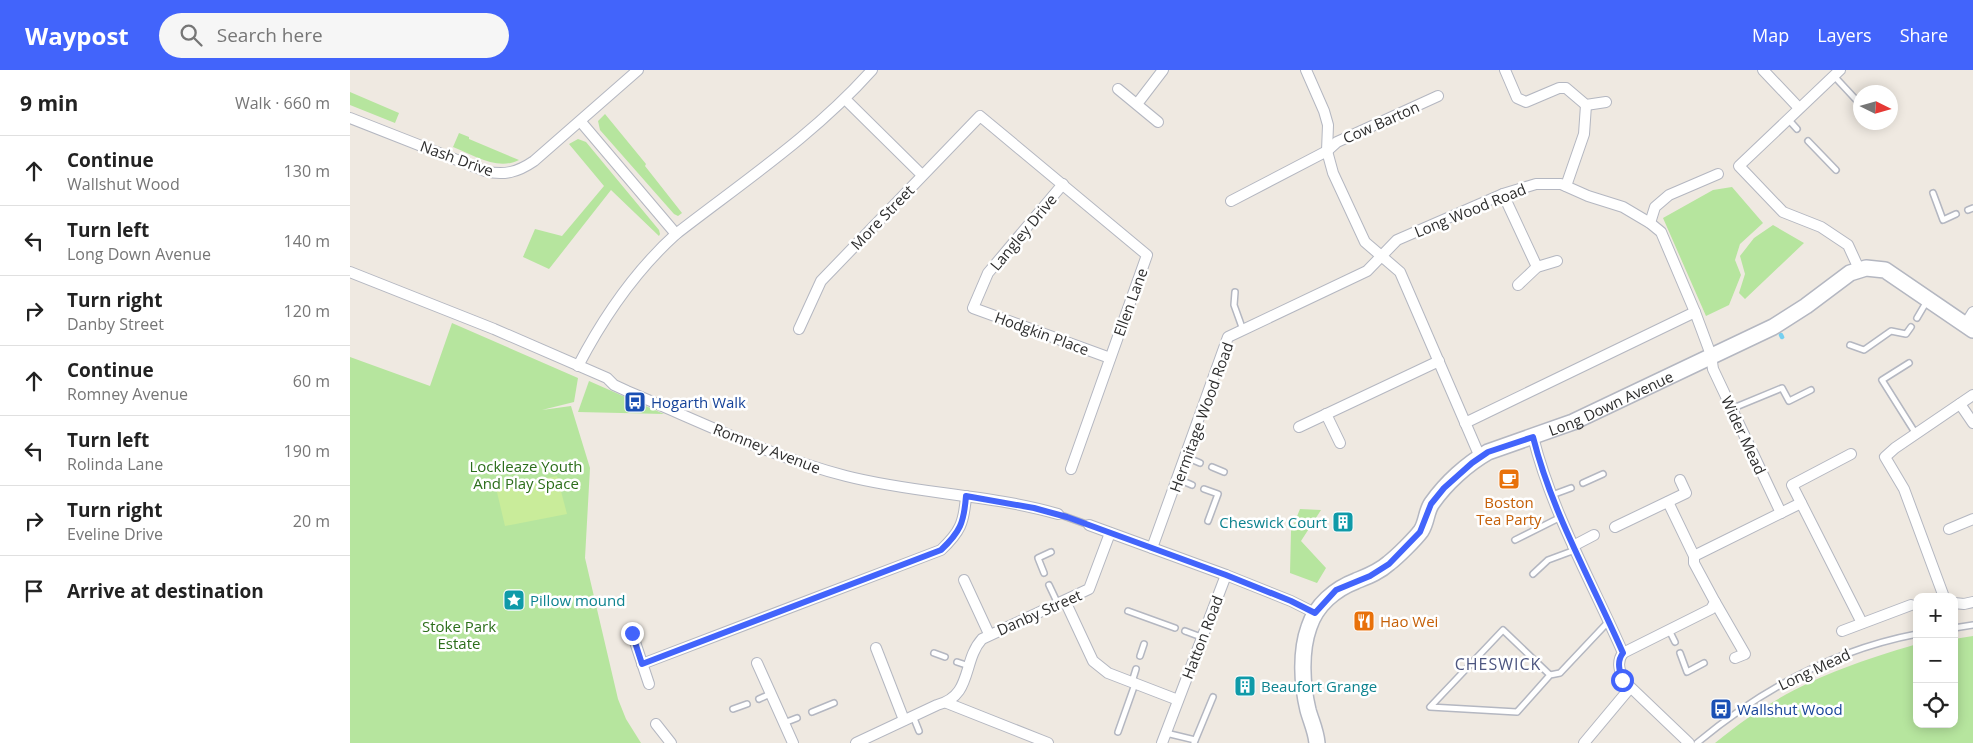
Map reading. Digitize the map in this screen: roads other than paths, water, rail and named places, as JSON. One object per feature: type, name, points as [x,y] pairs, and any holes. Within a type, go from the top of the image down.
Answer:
[{"type":"street","name":"Nash Drive","points":[[350,118],[485,171],[501,174],[515,172],[524,168],[581,122],[638,70]]},
{"type":"street","points":[[578,366],[595,333],[617,300],[647,262],[676,234],[802,137],[845,100],[872,70]]},
{"type":"street","points":[[1137,104],[1163,70]]},
{"type":"street","name":"Cow Barton","points":[[1306,70],[1328,125],[1327,151],[1333,173],[1365,242],[1400,272],[1480,457]]},
{"type":"street","points":[[1505,70],[1517,98],[1526,102],[1559,88],[1566,88],[1586,105],[1606,102]]},
{"type":"street","points":[[1763,70],[1799,108]]},
{"type":"street","points":[[1837,73],[1739,166],[1783,212],[1821,227],[1848,245],[1859,269],[1873,267],[1885,270],[1969,328],[1973,312]]},
{"type":"street","points":[[1118,89],[1158,122]]},
{"type":"street","name":"Cow Barton","points":[[1231,201],[1327,151],[1337,142],[1438,96]]},
{"type":"street","points":[[845,100],[922,175]]},
{"type":"street","points":[[1566,186],[1584,134],[1586,105]]},
{"type":"street","name":"More Street","points":[[799,329],[821,281],[980,116]]},
{"type":"street","name":"Ellen Lane","points":[[980,116],[1147,255],[1071,469]]},
{"type":"street","points":[[581,122],[676,234]]},
{"type":"street","points":[[1650,223],[1655,207],[1669,195],[1718,174]]},
{"type":"street","name":"Langley Drive","points":[[973,308],[988,273],[1063,184]]},
{"type":"street","name":"Long Wood Road","points":[[1381,255],[1397,240],[1503,194],[1536,184],[1561,184],[1588,196],[1623,207],[1661,232],[1711,355]]},
{"type":"street","points":[[1503,194],[1537,267]]},
{"type":"street","name":"Hermitage Wood Road","points":[[1152,548],[1228,337],[1367,272],[1381,255]]},
{"type":"street","points":[[1518,285],[1537,267],[1557,260]]},
{"type":"street","name":"Long Down Avenue","points":[[1317,743],[1308,709],[1303,675],[1306,638],[1315,613],[1336,590],[1370,576],[1389,564],[1420,532],[1431,504],[1444,488],[1488,452],[1533,437],[1590,414],[1786,320],[1850,273],[1859,269]]},
{"type":"street","name":"Romney Avenue","points":[[350,272],[476,321],[607,378],[614,385],[633,394],[813,467],[895,487],[966,496],[1058,514]]},
{"type":"street","name":"Hodgkin Place","points":[[973,308],[1110,358]]},
{"type":"street","points":[[1465,423],[1695,312]]},
{"type":"street","name":"Wider Mead","points":[[1711,355],[1713,369],[1781,513]]},
{"type":"street","points":[[1299,427],[1440,361]]},
{"type":"street","points":[[1943,593],[1904,489],[1885,457],[1973,394]]},
{"type":"street","points":[[1960,404],[1973,423]]},
{"type":"street","points":[[1326,414],[1340,444]]},
{"type":"street","points":[[1533,437],[1543,474],[1574,548],[1623,653]]},
{"type":"street","points":[[1851,454],[1792,485],[1862,623]]},
{"type":"street","points":[[1615,527],[1686,494],[1680,480]]},
{"type":"street","points":[[642,664],[941,550],[955,537],[964,519],[966,496]]},
{"type":"street","points":[[1668,502],[1694,556],[1694,563],[1745,654],[1735,658]]},
{"type":"street","points":[[1694,556],[1801,503]]},
{"type":"street","points":[[1948,529],[1973,519]]},
{"type":"street","points":[[1089,525],[1226,575],[1291,601],[1315,613]]},
{"type":"street","name":"Danby Street","points":[[856,743],[909,718],[947,703],[959,693],[978,643],[989,634],[1062,603],[1089,589],[1110,533]]},
{"type":"street","points":[[1574,548],[1594,535]]},
{"type":"street","name":"Hatton Road","points":[[1164,738],[1226,575]]},
{"type":"street","name":"Danby Street","points":[[964,580],[989,634]]},
{"type":"street","points":[[1689,743],[1622,680],[1619,668],[1620,658],[1623,653],[1711,609],[1715,602]]},
{"type":"street","points":[[1958,603],[1973,602]]},
{"type":"street","points":[[1062,603],[1093,661],[1108,673],[1178,700]]},
{"type":"street","points":[[1842,630],[1911,605]]},
{"type":"street","points":[[632,633],[649,684]]},
{"type":"street","points":[[876,648],[909,718]]},
{"type":"street","points":[[757,663],[793,743]]},
{"type":"street","points":[[1584,743],[1630,688]]},
{"type":"street","points":[[947,703],[1032,740],[1048,743]]},
{"type":"street","points":[[656,724],[671,743]]},
{"type":"lane","points":[[1837,73],[1853,95]]},
{"type":"lane","points":[[1788,119],[1797,129]]},
{"type":"lane","points":[[1808,141],[1836,170]]},
{"type":"lane","points":[[1933,193],[1943,220],[1956,214]]},
{"type":"lane","points":[[1235,292],[1234,305],[1243,330]]},
{"type":"lane","points":[[1917,318],[1928,300]]},
{"type":"lane","points":[[1850,345],[1864,350],[1891,331],[1906,334],[1911,327]]},
{"type":"lane","points":[[1909,363],[1882,380],[1916,434]]},
{"type":"lane","points":[[1731,409],[1782,388],[1789,401],[1811,390]]},
{"type":"lane","points":[[1186,458],[1200,463]]},
{"type":"lane","points":[[1212,468],[1224,472]]},
{"type":"lane","points":[[1583,483],[1603,474]]},
{"type":"lane","points":[[1178,479],[1192,485]]},
{"type":"lane","points":[[1552,495],[1571,488]]},
{"type":"lane","points":[[1204,489],[1218,494],[1208,521]]},
{"type":"lane","name":"Romney Avenue","points":[[1058,514],[1089,525]]},
{"type":"lane","points":[[1514,540],[1561,517]]},
{"type":"lane","points":[[1533,574],[1548,560],[1574,548]]},
{"type":"lane","points":[[1044,573],[1038,558],[1051,552]]},
{"type":"lane","points":[[1049,585],[1062,603]]},
{"type":"lane","points":[[1128,611],[1175,628]]},
{"type":"lane","points":[[1550,676],[1503,630],[1430,708],[1516,712],[1550,676],[1560,673],[1609,621]]},
{"type":"lane","points":[[1958,627],[1973,625]]},
{"type":"lane","points":[[1669,630],[1675,642]]},
{"type":"lane","points":[[1185,631],[1201,637]]},
{"type":"lane","name":"Long Mead","points":[[1697,743],[1740,709],[1802,672],[1873,644],[1913,635]]},
{"type":"lane","points":[[1140,656],[1144,644]]},
{"type":"lane","points":[[934,653],[945,657]]},
{"type":"lane","points":[[1680,653],[1688,672],[1704,663]]},
{"type":"lane","points":[[957,662],[970,666]]},
{"type":"lane","points":[[1118,732],[1134,683],[1136,669]]},
{"type":"lane","points":[[759,699],[770,694]]},
{"type":"lane","points":[[1164,738],[1194,742],[1213,697]]},
{"type":"lane","points":[[812,712],[834,703]]},
{"type":"lane","points":[[733,709],[747,704]]},
{"type":"lane","points":[[784,723],[797,718]]},
{"type":"lane","points":[[909,718],[919,731]]},
{"type":"place","name":"Hogarth Walk","points":[[635,402]]},
{"type":"place","name":"Boston Tea Party","points":[[1509,479]]},
{"type":"place","name":"Cheswick Court","points":[[1343,522]]},
{"type":"place","name":"Pillow mound","points":[[514,600]]},
{"type":"place","name":"Hao Wei","points":[[1364,621]]},
{"type":"place","name":"Beaufort Grange","points":[[1245,686]]},
{"type":"place","name":"Wallshut Wood","points":[[1721,709]]},
{"type":"district","name":"CHESWICK","points":[[1498,664]]},
{"type":"park label","name":"Lockleaze Youth And Play Space","points":[[526,474]]},
{"type":"park label","name":"Stoke Park Estate","points":[[459,634]]}]
